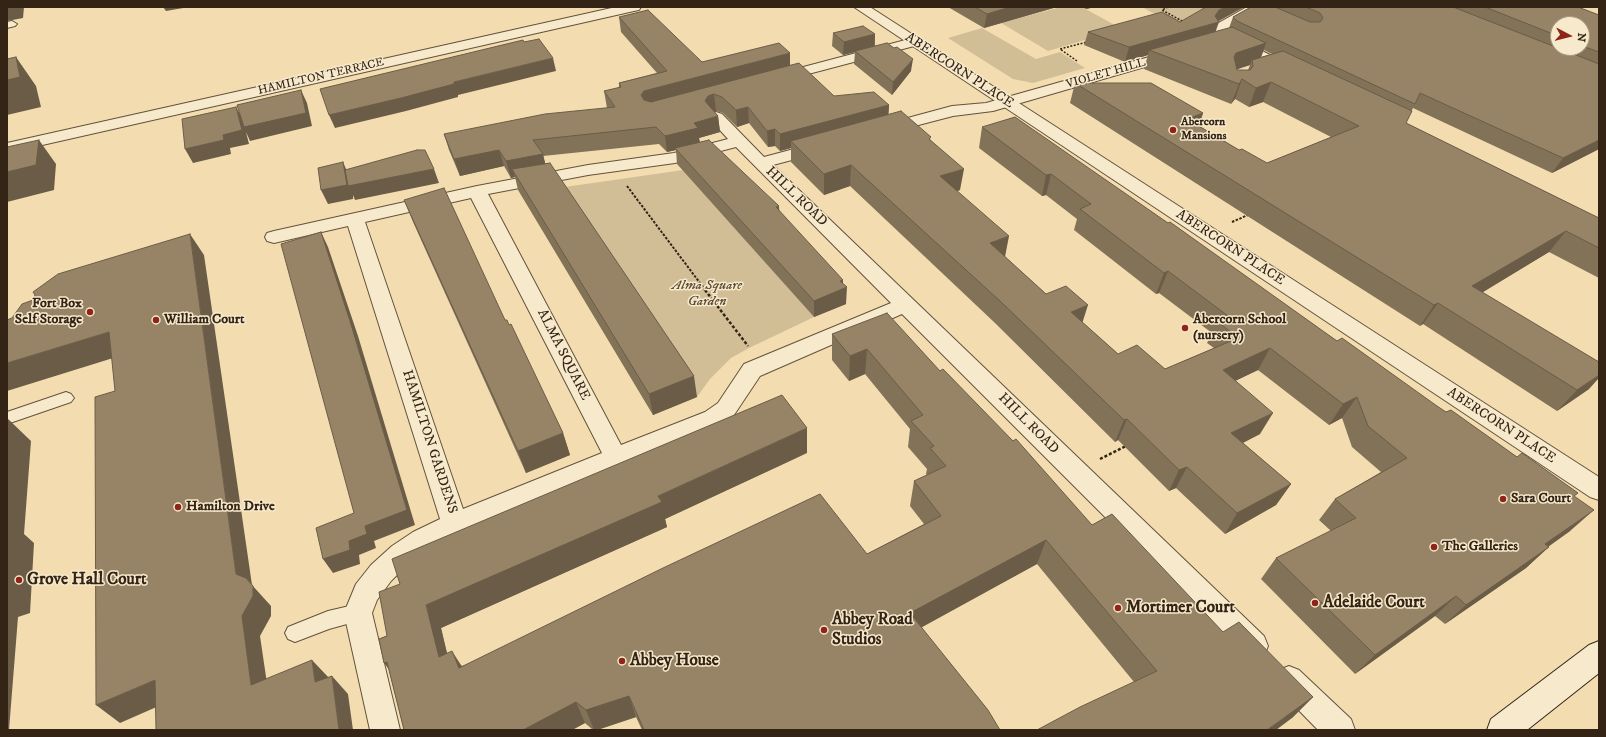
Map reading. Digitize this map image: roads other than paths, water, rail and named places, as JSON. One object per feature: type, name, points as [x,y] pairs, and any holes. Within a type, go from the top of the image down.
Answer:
[{"type":"street","name":"HAMILTON TERRACE","points":[[7,135],[590,7]]},
{"type":"street","name":"HAMILTON TERRACE","points":[[7,148],[634,7]]},
{"type":"street","name":"ABERCORN PLACE","points":[[861,7],[1599,490]]},
{"type":"street","points":[[1269,14],[1255,8],[1220,28],[1219,41],[1276,63],[1305,77]]},
{"type":"street","points":[[768,81],[913,42]]},
{"type":"street","name":"VIOLET HILL","points":[[866,134],[940,114],[987,108],[1187,50]]},
{"type":"street","points":[[1256,70],[1276,63]]},
{"type":"street","name":"HILL ROAD","points":[[716,117],[761,163],[1340,730]]},
{"type":"street","points":[[274,237],[477,191],[588,170],[675,158],[739,141]]},
{"type":"street","points":[[761,163],[836,142]]},
{"type":"street","name":"ALMA SQUARE","points":[[477,191],[616,458]]},
{"type":"street","name":"HAMILTON GARDENS","points":[[355,218],[455,524],[616,458]]},
{"type":"street","points":[[616,458],[713,418],[726,409],[752,370],[906,304]]},
{"type":"street","points":[[381,729],[358,613],[366,593],[381,573],[401,554],[422,540],[455,524]]},
{"type":"street","points":[[1502,730],[1599,655]]},
{"type":"lane","points":[[7,418],[66,398]]},
{"type":"lane","points":[[295,633],[328,620],[358,613]]},
{"type":"place","name":"Abercorn Mansions","points":[[1173,130]]},
{"type":"place","name":"Fort Box Self Storage","points":[[90,312]]},
{"type":"place","name":"William Court","points":[[156,320]]},
{"type":"place","name":"Abercorn School (nursery)","points":[[1185,328]]},
{"type":"place","name":"Sara Court","points":[[1503,499]]},
{"type":"place","name":"Hamilton Drive","points":[[178,507]]},
{"type":"place","name":"The Galleries","points":[[1434,547]]},
{"type":"place","name":"Grove Hall Court","points":[[19,580]]},
{"type":"place","name":"Adelaide Court","points":[[1315,603]]},
{"type":"place","name":"Mortimer Court","points":[[1118,608]]},
{"type":"place","name":"Abbey Road Studios","points":[[824,630]]},
{"type":"place","name":"Abbey House","points":[[622,661]]},
{"type":"park label","name":"Alma Square Garden","points":[[707,294]]}]
